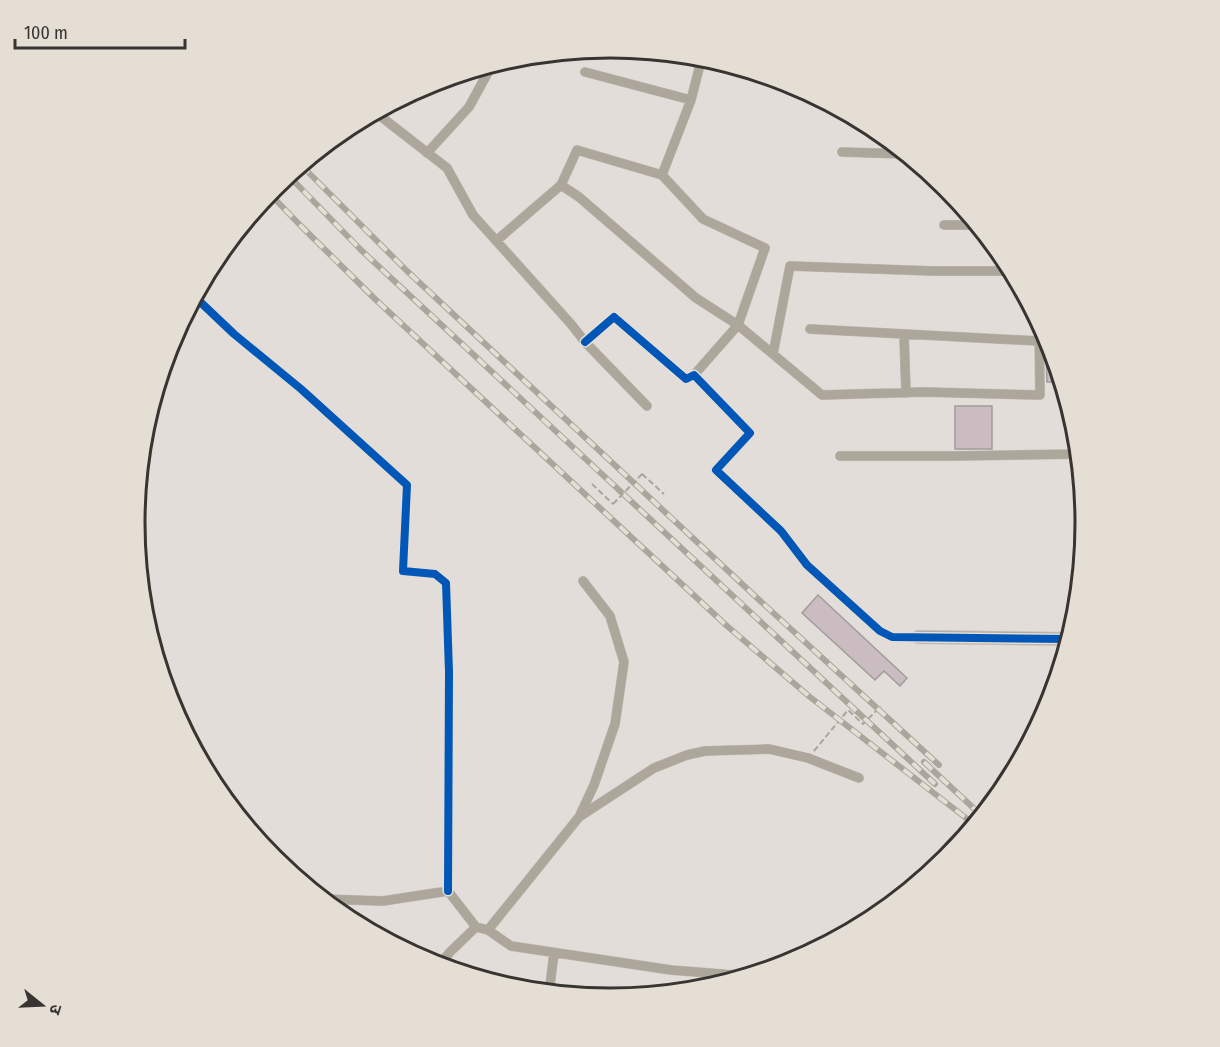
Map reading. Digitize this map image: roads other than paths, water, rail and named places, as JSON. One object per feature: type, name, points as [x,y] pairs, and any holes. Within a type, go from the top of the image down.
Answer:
[{"type":"street","points":[[662,175],[691,100],[700,67]]},
{"type":"street","points":[[585,72],[691,100]]},
{"type":"street","points":[[427,153],[469,108],[487,75]]},
{"type":"street","points":[[383,118],[447,168],[473,215],[585,342],[647,406]]},
{"type":"street","points":[[496,241],[561,185],[577,150],[662,175],[704,219],[765,248],[738,325],[694,375],[686,379],[614,316],[585,342]]},
{"type":"street","points":[[842,152],[887,150]]},
{"type":"street","points":[[561,185],[579,196],[696,298],[738,325],[822,395],[906,393],[1040,395],[1040,346]]},
{"type":"street","points":[[944,225],[967,225]]},
{"type":"street","points":[[773,354],[790,266],[1001,271]]},
{"type":"street","points":[[201,303],[407,485],[403,572],[435,574],[446,583],[449,672],[448,891],[476,927],[488,930],[511,946],[671,970],[725,974]]},
{"type":"street","points":[[810,329],[1038,341]]},
{"type":"street","points":[[904,334],[906,393]]},
{"type":"street","points":[[694,375],[750,433],[716,470],[782,531],[807,565],[880,631],[892,637],[1060,639]]},
{"type":"street","points":[[840,456],[1070,454]]},
{"type":"street","points":[[488,930],[579,817],[594,785],[615,724],[624,662],[610,616],[583,581]]},
{"type":"street","points":[[579,817],[654,768],[687,755],[705,751],[769,749],[808,758],[859,778]]},
{"type":"street","points":[[337,900],[383,901],[448,891]]},
{"type":"street","points":[[445,958],[476,927]]},
{"type":"street","points":[[550,985],[554,953]]},
{"type":"railway","points":[[307,171],[407,271],[939,765]]},
{"type":"railway","points":[[295,182],[361,250],[935,784]]},
{"type":"railway","points":[[276,200],[376,300],[727,626],[810,697],[968,820]]},
{"type":"railway","points":[[924,762],[976,811]]}]
